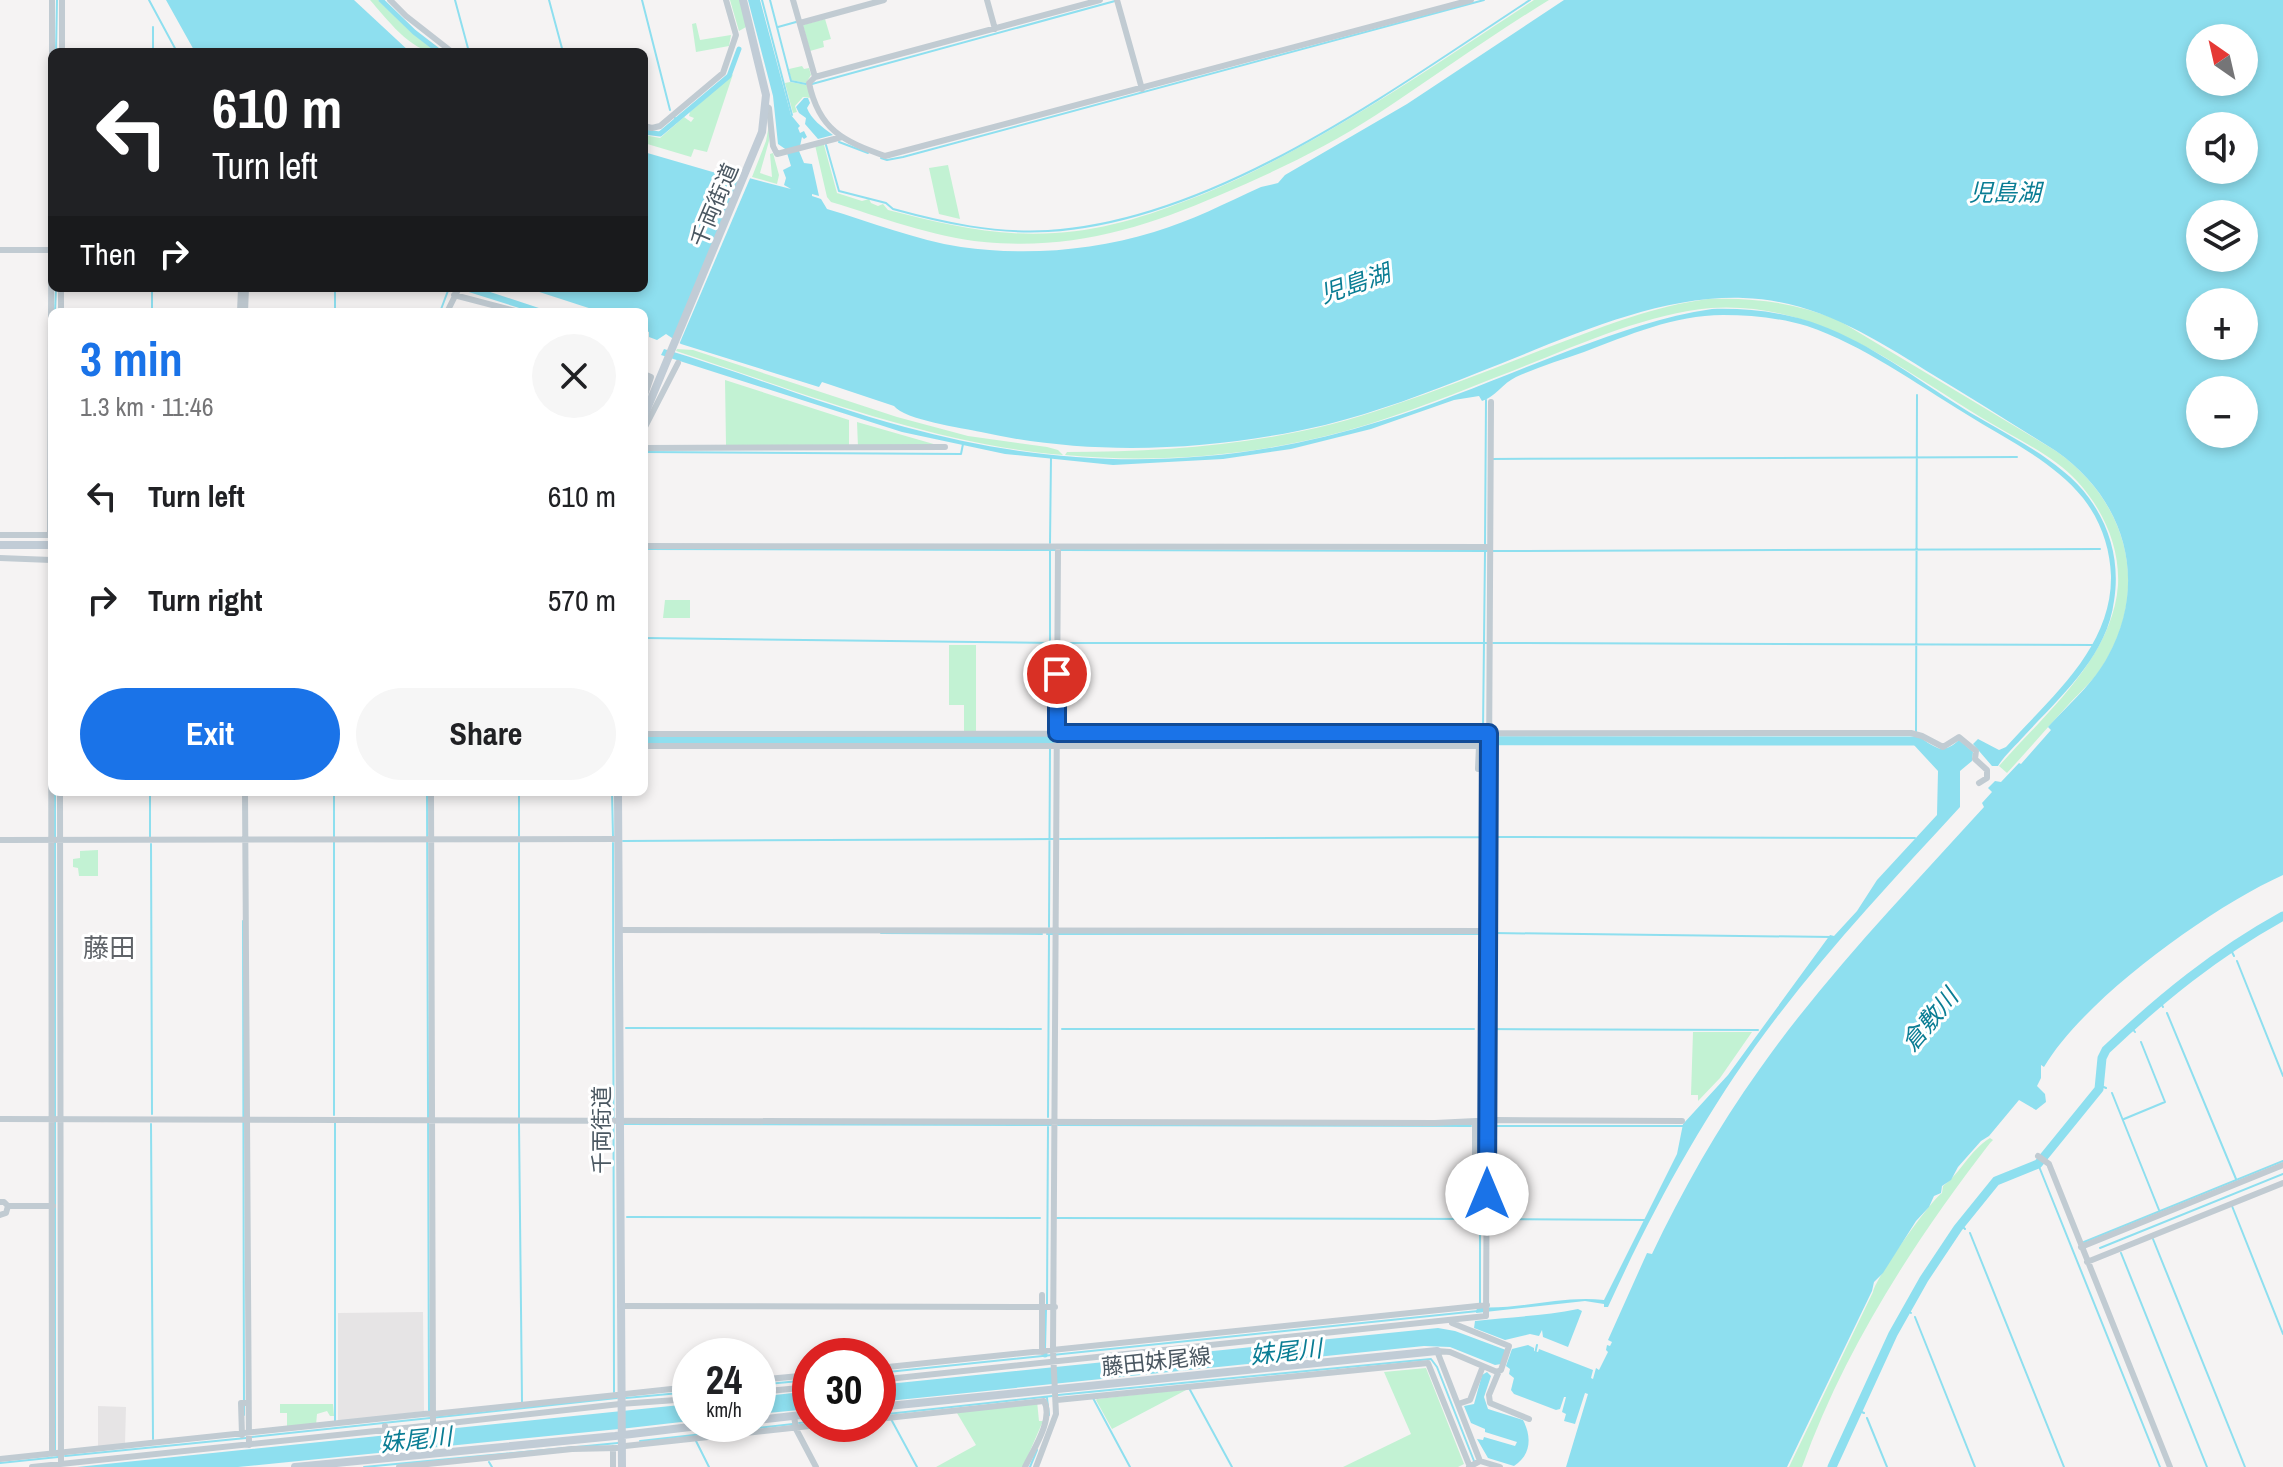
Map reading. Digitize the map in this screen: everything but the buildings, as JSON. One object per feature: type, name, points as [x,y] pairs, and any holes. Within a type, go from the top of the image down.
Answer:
[{"type":"street","points":[[52,0],[52,48]]},
{"type":"street","points":[[62,0],[62,48]]},
{"type":"street","points":[[390,0],[447,48]]},
{"type":"street","points":[[648,127],[660,126],[720,76],[736,35],[726,0]]},
{"type":"street","name":"千両街道","points":[[648,406],[762,132],[766,106],[763,75],[743,0]]},
{"type":"street","points":[[793,0],[821,118],[849,143],[885,156],[1471,0]]},
{"type":"street","points":[[800,23],[884,0]]},
{"type":"street","points":[[987,0],[995,29]]},
{"type":"street","points":[[811,82],[1100,0]]},
{"type":"street","points":[[1118,1],[1142,89]]},
{"type":"street","points":[[736,35],[751,28]]},
{"type":"street","points":[[766,106],[769,108],[777,154],[842,137]]},
{"type":"street","points":[[0,250],[48,250]]},
{"type":"street","points":[[457,292],[507,308]]},
{"type":"street","points":[[648,421],[678,363]]},
{"type":"street","points":[[896,1366],[1042,1352],[1053,1357],[1483,1317],[1482,1124],[1488,1028],[1485,931],[1489,837],[1485,746],[1490,643],[1491,402]]},
{"type":"street","points":[[648,448],[945,447]]},
{"type":"street","points":[[0,535],[48,535]]},
{"type":"street","points":[[0,545],[48,545]]},
{"type":"street","points":[[648,546],[1488,549]]},
{"type":"street","points":[[1042,1352],[1055,1124],[1055,549]]},
{"type":"street","points":[[0,558],[48,560]]},
{"type":"street","points":[[648,734],[1485,746]]},
{"type":"street","points":[[648,746],[1486,734],[1916,734],[1943,747],[1959,737],[1968,744],[1976,751],[1975,759],[1988,773],[1987,778],[1979,783]]},
{"type":"street","points":[[1478,769],[1485,746]]},
{"type":"street","points":[[52,1454],[56,1223],[55,796]]},
{"type":"street","points":[[56,840],[60,796]]},
{"type":"street","points":[[245,796],[246,1437]]},
{"type":"street","points":[[431,796],[428,838],[432,1416]]},
{"type":"street","name":"千両街道","points":[[618,796],[614,839],[619,930],[615,1120],[622,1467]]},
{"type":"street","points":[[0,840],[614,839]]},
{"type":"street","points":[[619,930],[1485,931]]},
{"type":"street","points":[[0,1119],[1055,1124],[1682,1121]]},
{"type":"street","points":[[1475,1167],[1482,1124]]},
{"type":"street","points":[[2038,1156],[2049,1164],[2170,1467]]},
{"type":"street","points":[[2081,1247],[2283,1165]]},
{"type":"street","points":[[2087,1262],[2283,1183]]},
{"type":"street","points":[[0,1202],[8,1206],[56,1206]]},
{"type":"street","points":[[0,1215],[6,1213],[8,1206]]},
{"type":"street","points":[[56,1223],[61,1460]]},
{"type":"street","points":[[1025,1467],[1045,1430],[1054,1422],[1056,1393],[1053,1357],[1042,1295]]},
{"type":"street","points":[[620,1306],[1046,1308]]},
{"type":"street","points":[[896,1378],[1484,1307]]},
{"type":"street","points":[[1447,1322],[1507,1343],[1509,1352],[1489,1395],[1490,1403],[1529,1419]]},
{"type":"street","points":[[1480,1461],[1437,1351],[1450,1352],[1499,1371]]},
{"type":"street","name":"藤田妹尾線","points":[[896,1406],[1236,1378],[1437,1351]]},
{"type":"street","points":[[1056,1393],[1093,1397],[1189,1387],[1236,1378],[1430,1364],[1469,1467],[1480,1461],[1500,1467]]},
{"type":"street","points":[[1458,1404],[1470,1400],[1483,1366]]},
{"type":"street","points":[[32,1467],[61,1460],[335,1424],[385,1425],[432,1416],[621,1400],[672,1390]]},
{"type":"street","points":[[0,1459],[52,1454],[61,1460],[246,1437],[385,1425],[432,1416],[621,1400],[672,1399]]},
{"type":"street","points":[[896,1416],[1044,1401],[1047,1412],[1045,1430],[1036,1467]]},
{"type":"street","points":[[399,1467],[572,1449],[618,1448],[792,1422]]},
{"type":"street","points":[[385,1425],[390,1461]]},
{"type":"street","points":[[295,1467],[390,1461],[672,1428]]},
{"type":"street","points":[[804,1442],[816,1467]]},
{"type":"street","points":[[613,1467],[618,1448]]},
{"type":"shaded area","points":[[423,1312],[424,1411],[338,1422],[338,1313]]},
{"type":"shaded area","points":[[98,1406],[126,1407],[125,1444],[98,1447]]},
{"type":"green space","points":[[370,0],[378,0],[431,48],[417,46],[391,24]]},
{"type":"green space","points":[[730,0],[740,0],[746,27],[739,31]]},
{"type":"green space","points":[[1534,0],[1549,0],[1339,138],[1240,186],[1134,227],[1076,240],[1046,243],[984,242],[907,226],[831,202],[827,197],[815,145],[824,145],[837,193],[862,201],[869,199],[878,206],[883,204],[888,210],[929,220],[991,231],[1033,234],[1075,231],[1132,219],[1206,193],[1292,152],[1414,79]]},
{"type":"green space","points":[[825,19],[831,39],[823,41],[824,47],[810,51],[803,25]]},
{"type":"green space","points":[[696,23],[700,40],[731,35],[729,46],[696,52],[692,24]]},
{"type":"green space","points":[[809,68],[811,75],[806,83],[791,80],[789,69]]},
{"type":"green space","points":[[733,74],[707,152],[694,149],[691,157],[648,144],[648,136],[660,138],[684,117],[691,122],[694,118],[689,116]]},
{"type":"green space","points":[[785,83],[807,85],[811,98],[803,97],[795,106],[797,112],[793,113]]},
{"type":"green space","points":[[769,125],[769,141],[760,173],[772,177],[770,154],[773,153],[779,175],[777,184],[752,177]]},
{"type":"green space","points":[[948,165],[960,219],[939,214],[929,168]]},
{"type":"green space","points":[[1708,299],[1774,302],[1838,320],[2056,451],[2081,472],[2101,496],[2116,522],[2125,550],[2128,579],[2126,608],[2117,638],[2095,677],[2007,773],[1999,766],[2074,683],[2104,636],[2118,585],[2116,557],[2108,529],[2086,492],[2056,463],[1887,358],[1820,326],[1786,315],[1749,309],[1711,308],[1684,312],[1629,326],[1411,410],[1326,436],[1261,449],[1196,456],[1130,458],[1065,455],[1067,452],[1149,450],[1231,443],[1312,429],[1412,399],[1631,317]]},
{"type":"green space","points":[[677,349],[693,350],[897,417],[968,436],[1047,447],[1063,455],[965,440],[916,428],[818,399]]},
{"type":"green space","points":[[725,380],[849,420],[849,447],[726,445]]},
{"type":"green space","points":[[857,422],[937,445],[858,447]]},
{"type":"green space","points":[[665,600],[690,600],[690,618],[663,618]]},
{"type":"green space","points":[[949,645],[976,645],[976,732],[964,732],[964,705],[949,705]]},
{"type":"green space","points":[[98,850],[98,876],[79,876],[78,868],[73,867],[73,859],[80,858],[80,851]]},
{"type":"green space","points":[[1693,1032],[1752,1032],[1720,1078],[1698,1101],[1698,1095],[1691,1095]]},
{"type":"green space","points":[[1990,1138],[1993,1140],[1934,1219],[1883,1298],[1839,1380],[1802,1467],[1789,1467],[1883,1271],[1916,1223],[1942,1193],[1943,1186]]},
{"type":"green space","points":[[1426,1368],[1464,1464],[1458,1467],[1343,1467],[1411,1434],[1384,1372]]},
{"type":"green space","points":[[1188,1389],[1112,1429],[1096,1400],[1097,1399]]},
{"type":"green space","points":[[1037,1401],[1039,1421],[1043,1421],[1023,1467],[936,1467],[976,1445],[957,1413]]},
{"type":"green space","points":[[280,1404],[333,1404],[334,1416],[327,1411],[317,1414],[316,1425],[287,1428],[287,1413],[280,1413]]},
{"type":"water","points":[[166,0],[354,0],[406,48],[193,48]]},
{"type":"water","name":"児島湖","points":[[748,0],[760,0],[791,115],[800,126],[800,133],[804,131],[807,137],[802,137],[799,151],[804,163],[812,164],[819,196],[812,196],[821,199],[827,209],[944,244],[985,250],[1034,251],[1107,244],[1154,232],[1261,187],[1278,183],[1285,175],[1407,104],[1564,0],[2283,0],[2283,875],[2221,909],[2152,958],[2088,1013],[2044,1067],[2041,1065],[2041,1078],[2037,1086],[2045,1094],[2046,1102],[2036,1110],[2019,1100],[1958,1167],[1951,1180],[1942,1186],[1941,1193],[1934,1196],[1874,1282],[1787,1467],[1566,1467],[1588,1394],[1585,1393],[1575,1424],[1564,1421],[1566,1414],[1562,1412],[1566,1397],[1560,1409],[1556,1410],[1514,1394],[1511,1390],[1514,1378],[1506,1366],[1512,1349],[1528,1345],[1534,1351],[1538,1352],[1539,1349],[1593,1370],[1593,1379],[1596,1368],[1599,1370],[1608,1352],[1607,1345],[1610,1346],[1612,1342],[1608,1340],[1647,1253],[1652,1254],[1701,1160],[1759,1070],[1839,968],[1984,807],[1982,803],[1992,792],[1988,788],[1995,781],[2001,782],[2021,764],[2051,730],[2048,727],[2102,666],[2120,628],[2127,599],[2128,571],[2114,517],[2080,471],[2056,451],[1890,348],[1820,314],[1770,300],[1709,299],[1642,312],[1574,334],[1402,402],[1325,425],[1240,441],[1110,448],[1023,440],[921,419],[894,406],[822,382],[819,387],[681,344],[666,334],[657,340],[649,337],[648,308],[589,308],[539,292],[648,292],[648,153],[747,182],[749,178],[791,189],[784,185],[786,178],[783,170],[791,166],[787,153],[791,153],[778,144],[773,96]]},
{"type":"water","points":[[808,98],[810,103],[807,108],[811,116],[833,135],[818,139],[805,124],[806,118],[796,107]]},
{"type":"water","points":[[469,292],[490,292],[539,308],[519,308]]},
{"type":"water","points":[[1712,309],[1753,310],[1794,317],[1857,342],[2047,458],[2077,484],[2097,510],[2115,560],[2116,587],[2110,621],[2080,674],[1998,766],[1992,766],[1973,744],[1978,739],[1999,750],[2006,747],[2075,670],[2101,626],[2109,602],[2111,576],[2109,555],[2100,525],[2083,498],[2043,462],[1868,354],[1807,326],[1744,316],[1687,318],[1635,333],[1533,370],[1511,380],[1482,401],[1479,396],[1454,400],[1371,429],[1291,449],[1223,459],[1113,465],[1005,454],[902,432],[661,355],[664,349],[874,418],[965,441],[1025,452],[1084,458],[1143,459],[1262,449],[1321,437],[1429,405],[1625,331]]},
{"type":"water","points":[[1913,738],[1941,749],[1959,740],[1973,752],[1972,761],[1960,771],[1960,807],[1835,946],[1742,1065],[1679,1166],[1608,1307],[1585,1301],[1476,1313],[1477,1307],[1572,1299],[1604,1300],[1677,1154],[1683,1124],[1728,1075],[1830,935],[1834,936],[1857,911],[1877,880],[1937,815],[1938,771],[1913,744]]},
{"type":"water","points":[[1582,1311],[1568,1347],[1543,1337],[1542,1330],[1539,1336],[1530,1334],[1505,1340],[1474,1328],[1475,1321]]},
{"type":"water","name":"妹尾川","points":[[1438,1328],[1506,1350],[1501,1364],[1495,1365],[1450,1347],[1424,1346],[896,1400],[896,1383]]},
{"type":"water","points":[[1487,1372],[1491,1376],[1484,1397],[1488,1409],[1523,1420],[1528,1433],[1527,1451],[1514,1466],[1488,1458],[1477,1439],[1483,1440],[1484,1437],[1515,1446],[1517,1442],[1485,1432],[1485,1429],[1471,1423],[1464,1406],[1474,1404],[1482,1375]]},
{"type":"water","points":[[792,1393],[792,1411],[776,1412],[776,1395]]},
{"type":"water","name":"妹尾川","points":[[672,1406],[672,1423],[629,1428],[238,1467],[77,1467]]},
{"type":"pier","points":[[747,174],[751,176],[678,347],[672,342]]},
{"type":"waterway","points":[[56,48],[57,0]]},
{"type":"waterway","points":[[149,0],[175,48]]},
{"type":"waterway","points":[[381,0],[435,48]]},
{"type":"waterway","points":[[455,0],[468,48]]},
{"type":"waterway","points":[[549,0],[562,48]]},
{"type":"waterway","points":[[642,0],[670,110]]},
{"type":"waterway","points":[[762,0],[792,115]]},
{"type":"waterway","points":[[770,0],[791,81],[806,84]]},
{"type":"waterway","points":[[881,158],[903,157],[1484,0]]},
{"type":"waterway","points":[[826,145],[839,191],[886,203],[893,209],[950,223],[1009,231],[1048,231],[1111,222],[1175,203],[1238,177],[1300,146],[1420,73],[1530,0]]},
{"type":"waterway","points":[[812,84],[1115,1]]},
{"type":"waterway","points":[[778,27],[796,22]]},
{"type":"waterway","points":[[153,27],[153,48]]},
{"type":"waterway","points":[[648,132],[660,134],[729,76],[739,49]]},
{"type":"waterway","points":[[839,142],[868,153]]},
{"type":"waterway","points":[[55,308],[56,292]]},
{"type":"waterway","points":[[152,292],[152,308]]},
{"type":"waterway","points":[[335,292],[335,308]]},
{"type":"waterway","points":[[442,308],[448,292]]},
{"type":"waterway","points":[[1916,734],[1917,395]]},
{"type":"waterway","points":[[1485,545],[1486,400]]},
{"type":"waterway","points":[[648,452],[961,454],[963,444]]},
{"type":"waterway","points":[[1050,543],[1051,457]]},
{"type":"waterway","points":[[1491,459],[2017,457]]},
{"type":"waterway","points":[[648,549],[1055,550]]},
{"type":"waterway","points":[[1050,549],[1050,728]]},
{"type":"waterway","points":[[1493,551],[2100,549]]},
{"type":"waterway","points":[[1061,550],[1487,551]]},
{"type":"waterway","points":[[1483,729],[1485,552]]},
{"type":"waterway","points":[[648,638],[1055,643]]},
{"type":"waterway","points":[[1061,643],[1487,643]]},
{"type":"waterway","points":[[1493,643],[2095,645]]},
{"type":"waterway","points":[[1481,1117],[1483,736]]},
{"type":"waterway","points":[[648,740],[1918,741],[1923,745]]},
{"type":"waterway","points":[[1049,927],[1050,749]]},
{"type":"waterway","points":[[55,796],[55,1450]]},
{"type":"waterway","points":[[150,796],[150,838]]},
{"type":"waterway","points":[[334,796],[334,1115]]},
{"type":"waterway","points":[[427,796],[429,1411]]},
{"type":"waterway","points":[[519,796],[519,836]]},
{"type":"waterway","points":[[612,796],[613,836]]},
{"type":"waterway","points":[[1060,839],[1483,837]]},
{"type":"waterway","points":[[1489,837],[1915,838]]},
{"type":"waterway","points":[[623,841],[1054,839]]},
{"type":"waterway","points":[[519,843],[519,1118]]},
{"type":"waterway","points":[[613,843],[614,1392]]},
{"type":"waterway","points":[[151,844],[152,1114]]},
{"type":"waterway","points":[[1832,1467],[1893,1334],[1924,1279],[1958,1228],[1996,1181],[2038,1164],[2099,1089],[2102,1058],[2106,1050],[2212,961],[2283,916]]},
{"type":"waterway","points":[[243,921],[244,1415]]},
{"type":"waterway","points":[[881,933],[1042,934]]},
{"type":"waterway","points":[[1048,1117],[1049,933]]},
{"type":"waterway","points":[[1493,933],[1831,937]]},
{"type":"waterway","points":[[1047,934],[1485,934]]},
{"type":"waterway","points":[[2230,948],[2234,956]]},
{"type":"waterway","points":[[2237,961],[2283,1076]]},
{"type":"waterway","points":[[2159,1000],[2163,1007]]},
{"type":"waterway","points":[[2167,1013],[2236,1179]]},
{"type":"waterway","points":[[2131,1027],[2135,1032]]},
{"type":"waterway","points":[[626,1028],[1041,1029]]},
{"type":"waterway","points":[[1062,1029],[1474,1029]]},
{"type":"waterway","points":[[1480,1029],[1758,1030]]},
{"type":"waterway","points":[[2124,1119],[2165,1102],[2141,1042]]},
{"type":"waterway","points":[[2099,1085],[2106,1088]]},
{"type":"waterway","points":[[2112,1093],[2159,1210]]},
{"type":"waterway","points":[[335,1123],[335,1421]]},
{"type":"waterway","points":[[151,1124],[153,1439]]},
{"type":"waterway","points":[[519,1124],[522,1402]]},
{"type":"waterway","points":[[624,1124],[1051,1125]]},
{"type":"waterway","points":[[1480,1124],[1480,1305]]},
{"type":"waterway","points":[[1058,1125],[1471,1126]]},
{"type":"waterway","points":[[1490,1126],[1683,1126]]},
{"type":"waterway","points":[[1047,1304],[1048,1127]]},
{"type":"waterway","points":[[2084,1242],[2283,1161]]},
{"type":"waterway","points":[[2038,1164],[2160,1467]]},
{"type":"waterway","points":[[2100,1248],[2283,1174]]},
{"type":"waterway","points":[[2232,1206],[2283,1334]]},
{"type":"waterway","points":[[627,1217],[1040,1218]]},
{"type":"waterway","points":[[1057,1218],[1483,1219]]},
{"type":"waterway","points":[[1490,1219],[1645,1220]]},
{"type":"waterway","points":[[1961,1225],[1965,1229]]},
{"type":"waterway","points":[[1970,1233],[2064,1467]]},
{"type":"waterway","points":[[2153,1239],[2245,1467]]},
{"type":"waterway","points":[[2121,1253],[2207,1467]]},
{"type":"waterway","points":[[1045,1348],[1046,1310]]},
{"type":"waterway","points":[[1907,1310],[1911,1313]]},
{"type":"waterway","points":[[896,1371],[1478,1311]]},
{"type":"waterway","points":[[1915,1317],[1975,1467]]},
{"type":"waterway","points":[[1535,1354],[1537,1345]]},
{"type":"waterway","points":[[1058,1395],[1431,1359],[1437,1367],[1474,1461]]},
{"type":"waterway","points":[[776,1383],[792,1382]]},
{"type":"waterway","points":[[1189,1388],[1232,1467]]},
{"type":"waterway","points":[[626,1398],[672,1394]]},
{"type":"waterway","points":[[896,1413],[1052,1396]]},
{"type":"waterway","points":[[252,1437],[617,1398]]},
{"type":"waterway","points":[[1047,1398],[1049,1415]]},
{"type":"waterway","points":[[1093,1398],[1130,1467]]},
{"type":"waterway","points":[[1857,1410],[1864,1413]]},
{"type":"waterway","points":[[1867,1418],[1887,1467]]},
{"type":"waterway","points":[[640,1441],[792,1424]]},
{"type":"waterway","points":[[896,1428],[917,1467]]},
{"type":"waterway","points":[[65,1456],[246,1438]]},
{"type":"waterway","points":[[696,1442],[709,1467]]},
{"type":"waterway","points":[[364,1467],[618,1443]]},
{"type":"waterway","points":[[1030,1467],[1037,1450]]},
{"type":"waterway","points":[[0,1463],[58,1457]]},
{"type":"waterway","points":[[489,1462],[492,1467]]},
{"type":"district","name":"藤田","points":[[109,948]]},
{"type":"route","points":[[1057,674],[1057,733],[1489,733],[1487,1194]]},
{"type":"water label","name":"倉敷川","points":[[1930,1020]]}]
